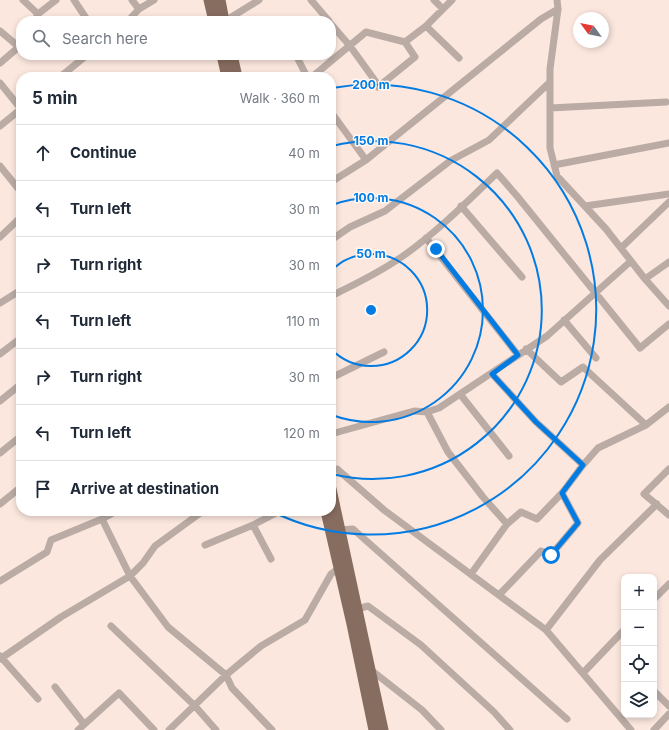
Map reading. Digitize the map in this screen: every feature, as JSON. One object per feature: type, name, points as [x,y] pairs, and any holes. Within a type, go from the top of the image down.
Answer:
[{"type":"highway","points":[[210,0],[213,16]]},
{"type":"highway","points":[[220,0],[223,16]]},
{"type":"highway","points":[[223,60],[226,72]]},
{"type":"highway","points":[[233,60],[236,72]]},
{"type":"highway","points":[[328,516],[335,531],[353,611],[374,730]]},
{"type":"highway","points":[[334,516],[339,568],[370,670],[384,730]]},
{"type":"street","points":[[23,0],[35,16]]},
{"type":"street","points":[[39,16],[56,0]]},
{"type":"street","points":[[74,0],[85,16]]},
{"type":"street","points":[[132,0],[139,9]]},
{"type":"street","points":[[133,16],[139,9],[154,0]]},
{"type":"street","points":[[232,16],[259,0]]},
{"type":"street","points":[[311,0],[324,16]]},
{"type":"street","points":[[434,0],[444,9]]},
{"type":"street","points":[[405,42],[426,26],[452,0]]},
{"type":"street","points":[[557,0],[558,9],[550,69],[550,148],[557,176],[606,229],[645,280],[669,306]]},
{"type":"street","points":[[336,179],[366,160],[542,19],[558,9]]},
{"type":"street","points":[[426,26],[459,58]]},
{"type":"street","points":[[336,30],[350,46],[377,84],[415,57],[405,42],[366,32],[350,46],[336,57]]},
{"type":"street","points":[[0,31],[16,43]]},
{"type":"street","points":[[0,63],[16,49]]},
{"type":"street","points":[[66,72],[81,60]]},
{"type":"street","points":[[298,60],[304,72]]},
{"type":"street","points":[[318,72],[333,60]]},
{"type":"street","points":[[336,237],[350,227],[385,212],[450,161],[489,140],[550,82]]},
{"type":"street","points":[[0,83],[16,103]]},
{"type":"street","points":[[550,108],[666,102]]},
{"type":"street","points":[[0,126],[16,113]]},
{"type":"street","points":[[336,119],[366,160]]},
{"type":"street","points":[[554,165],[669,143]]},
{"type":"street","points":[[0,166],[16,186]]},
{"type":"street","points":[[336,294],[402,256],[426,238],[497,173],[640,348],[669,324]]},
{"type":"street","points":[[585,206],[669,194]]},
{"type":"street","points":[[621,248],[669,202]]},
{"type":"street","points":[[462,206],[522,277]]},
{"type":"street","points":[[0,237],[16,222]]},
{"type":"street","points":[[426,238],[518,355]]},
{"type":"street","points":[[336,433],[414,411],[427,412],[439,408],[547,336],[631,261]]},
{"type":"street","points":[[645,280],[669,262]]},
{"type":"street","points":[[0,303],[16,293]]},
{"type":"street","points":[[564,320],[596,358]]},
{"type":"street","points":[[0,354],[16,342]]},
{"type":"street","points":[[526,349],[561,382],[583,367],[646,425]]},
{"type":"street","points":[[336,376],[384,352]]},
{"type":"street","points":[[492,374],[536,422],[583,465]]},
{"type":"street","points":[[0,401],[16,388]]},
{"type":"street","points":[[460,394],[509,456]]},
{"type":"street","points":[[471,574],[507,524],[521,512],[537,519],[562,493],[598,448],[646,425],[669,407]]},
{"type":"street","points":[[427,412],[448,452],[482,497],[507,524]]},
{"type":"street","points":[[0,453],[16,440]]},
{"type":"street","points":[[336,469],[384,510],[546,630],[631,730]]},
{"type":"street","points":[[669,469],[644,494],[669,515]]},
{"type":"street","points":[[0,504],[16,490]]},
{"type":"street","points":[[499,595],[541,551],[551,555],[578,523],[562,493]]},
{"type":"street","points":[[546,630],[600,560],[657,504]]},
{"type":"street","points":[[0,581],[47,552],[51,540],[108,516]]},
{"type":"street","points":[[38,699],[1,657],[61,617],[130,576],[143,563],[155,546],[196,516]]},
{"type":"street","points":[[205,545],[270,516]]},
{"type":"street","points":[[102,519],[130,576],[168,627],[226,675],[232,688],[272,730]]},
{"type":"street","points":[[253,525],[272,559]]},
{"type":"street","points":[[335,531],[353,529],[567,719]]},
{"type":"street","points":[[169,730],[226,675],[261,646],[305,620],[331,574],[339,568]]},
{"type":"street","points":[[657,596],[669,584]]},
{"type":"street","points":[[353,611],[368,606],[421,646],[494,712],[510,730]]},
{"type":"street","points":[[111,626],[195,706],[216,730]]},
{"type":"street","points":[[583,673],[621,633]]},
{"type":"street","points":[[370,670],[422,710],[441,730]]},
{"type":"street","points":[[54,687],[84,724]]},
{"type":"street","points":[[78,730],[119,693],[154,730]]},
{"type":"street","points":[[657,694],[669,706]]},
{"type":"street","points":[[654,730],[669,714]]},
{"type":"route","points":[[436,249],[518,355],[492,374],[536,422],[583,465],[562,493],[578,523],[551,555]]}]
